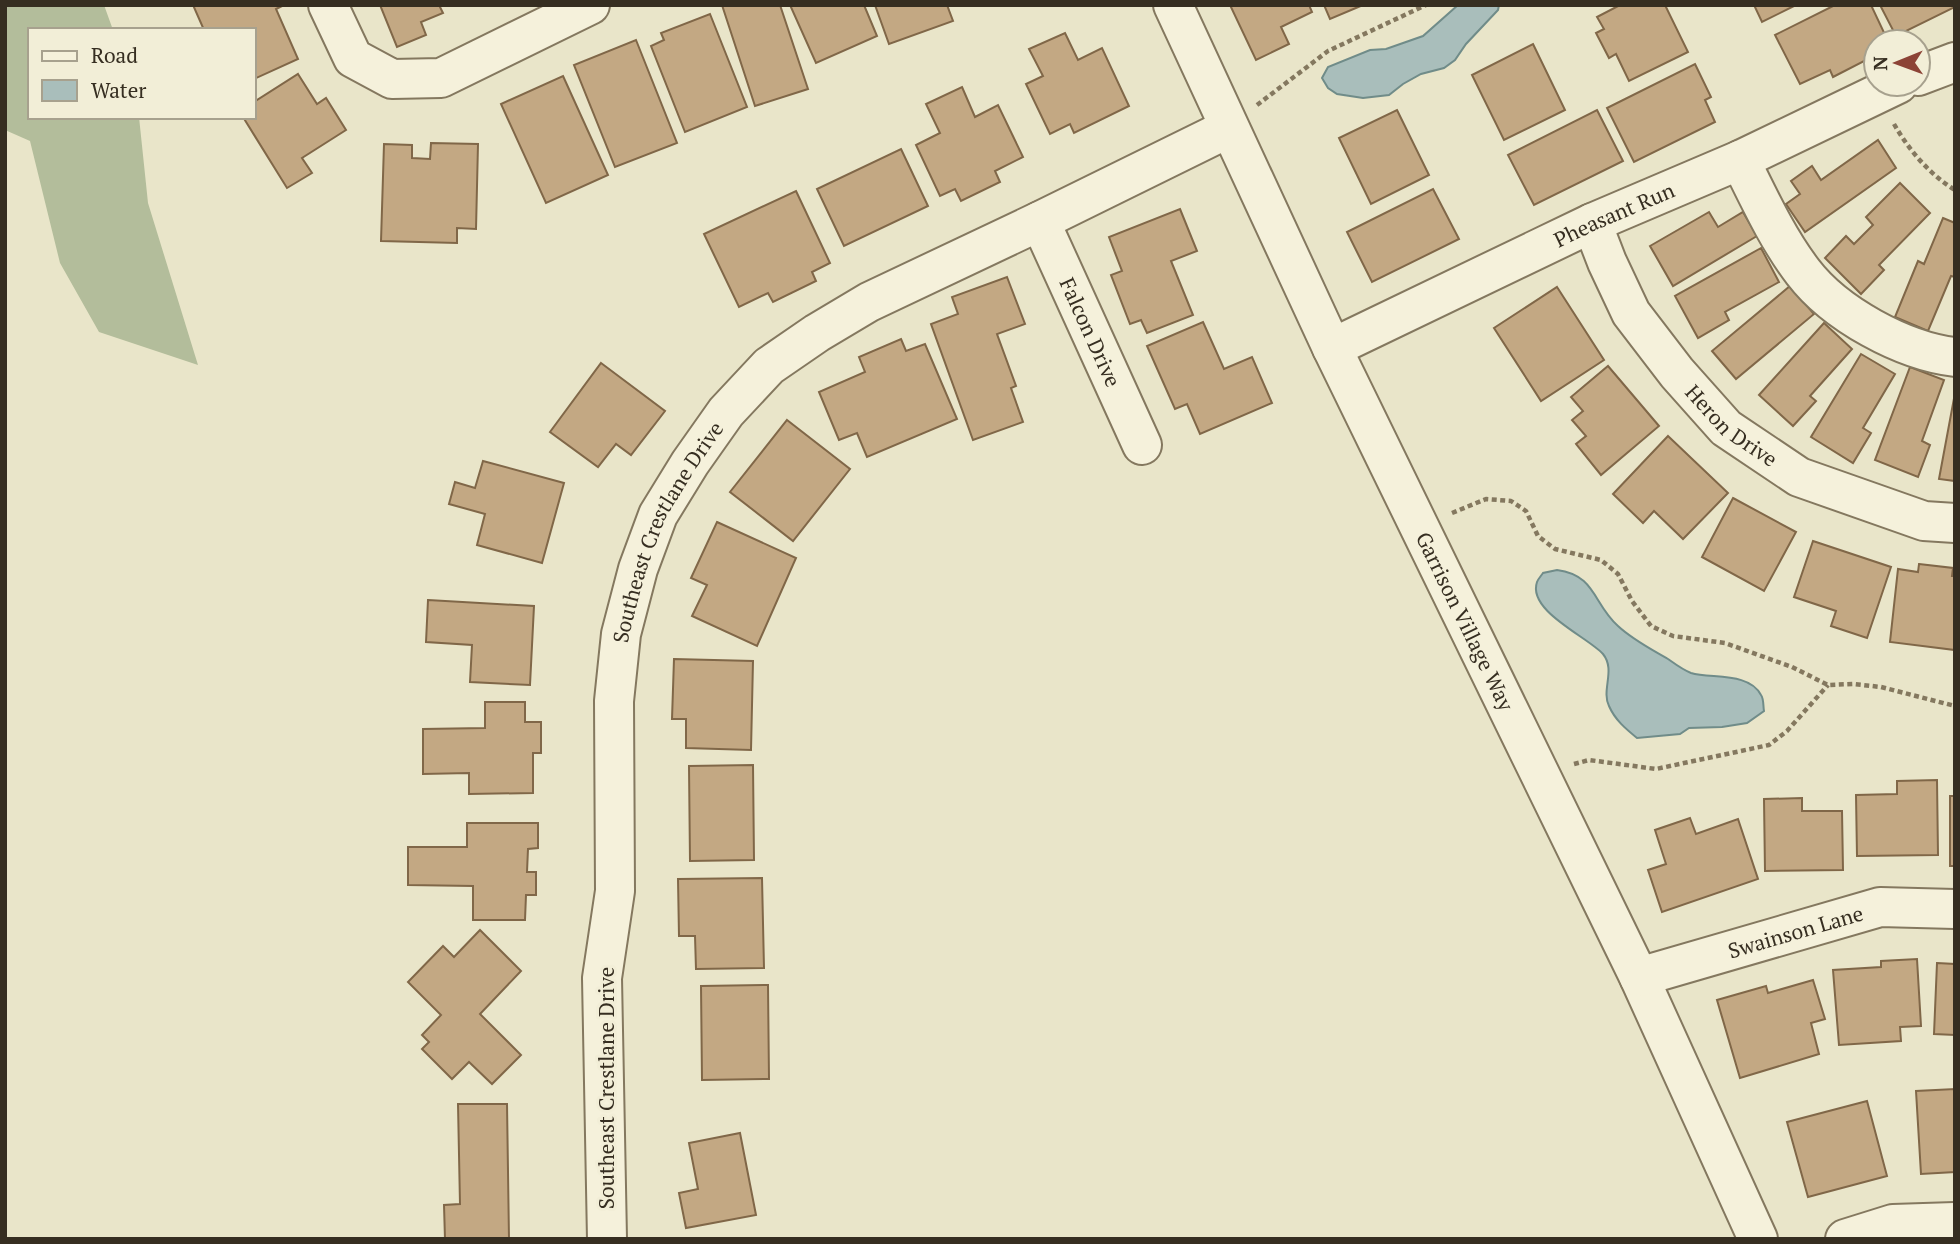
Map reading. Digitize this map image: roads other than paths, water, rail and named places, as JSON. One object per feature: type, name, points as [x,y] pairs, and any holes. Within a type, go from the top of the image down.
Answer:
[{"type":"street","points":[[328,5],[353,58],[392,79],[440,78],[590,5]]},
{"type":"street","name":"Garrison Village Way","points":[[1172,5],[1332,348],[1639,977],[1758,1239]]},
{"type":"street","points":[[1932,71],[1955,62]]},
{"type":"street","name":"Pheasant Run","points":[[1332,348],[1592,223],[1740,160],[1869,98]]},
{"type":"street","name":"Southeast Crestlane Drive","points":[[607,1239],[602,978],[615,891],[614,701],[621,634],[638,569],[658,515],[726,412],[769,366],[817,332],[869,302],[1229,128]]},
{"type":"street","points":[[1740,160],[1772,222],[1804,273],[1835,303],[1870,327],[1904,343],[1939,355],[1955,357]]},
{"type":"street","name":"Falcon Drive","points":[[1040,221],[1142,445]]},
{"type":"street","name":"Heron Drive","points":[[1592,223],[1631,313],[1676,373],[1726,428],[1799,477],[1924,521],[1955,523]]},
{"type":"street","name":"Swainson Lane","points":[[1639,977],[1881,907],[1955,909]]},
{"type":"street","points":[[1845,1239],[1893,1224],[1955,1222]]},
{"type":"water","points":[[1458,5],[1499,5],[1498,10],[1455,60],[1444,68],[1421,74],[1389,95],[1363,98],[1337,94],[1328,88],[1322,78],[1328,67],[1370,50],[1386,49],[1423,36]]},
{"type":"water","points":[[1557,570],[1570,573],[1587,584],[1618,626],[1682,669],[1700,675],[1748,683],[1762,697],[1764,711],[1747,723],[1689,728],[1680,734],[1637,738],[1611,711],[1607,700],[1609,673],[1603,654],[1550,613],[1536,593],[1537,581],[1543,573]]}]
